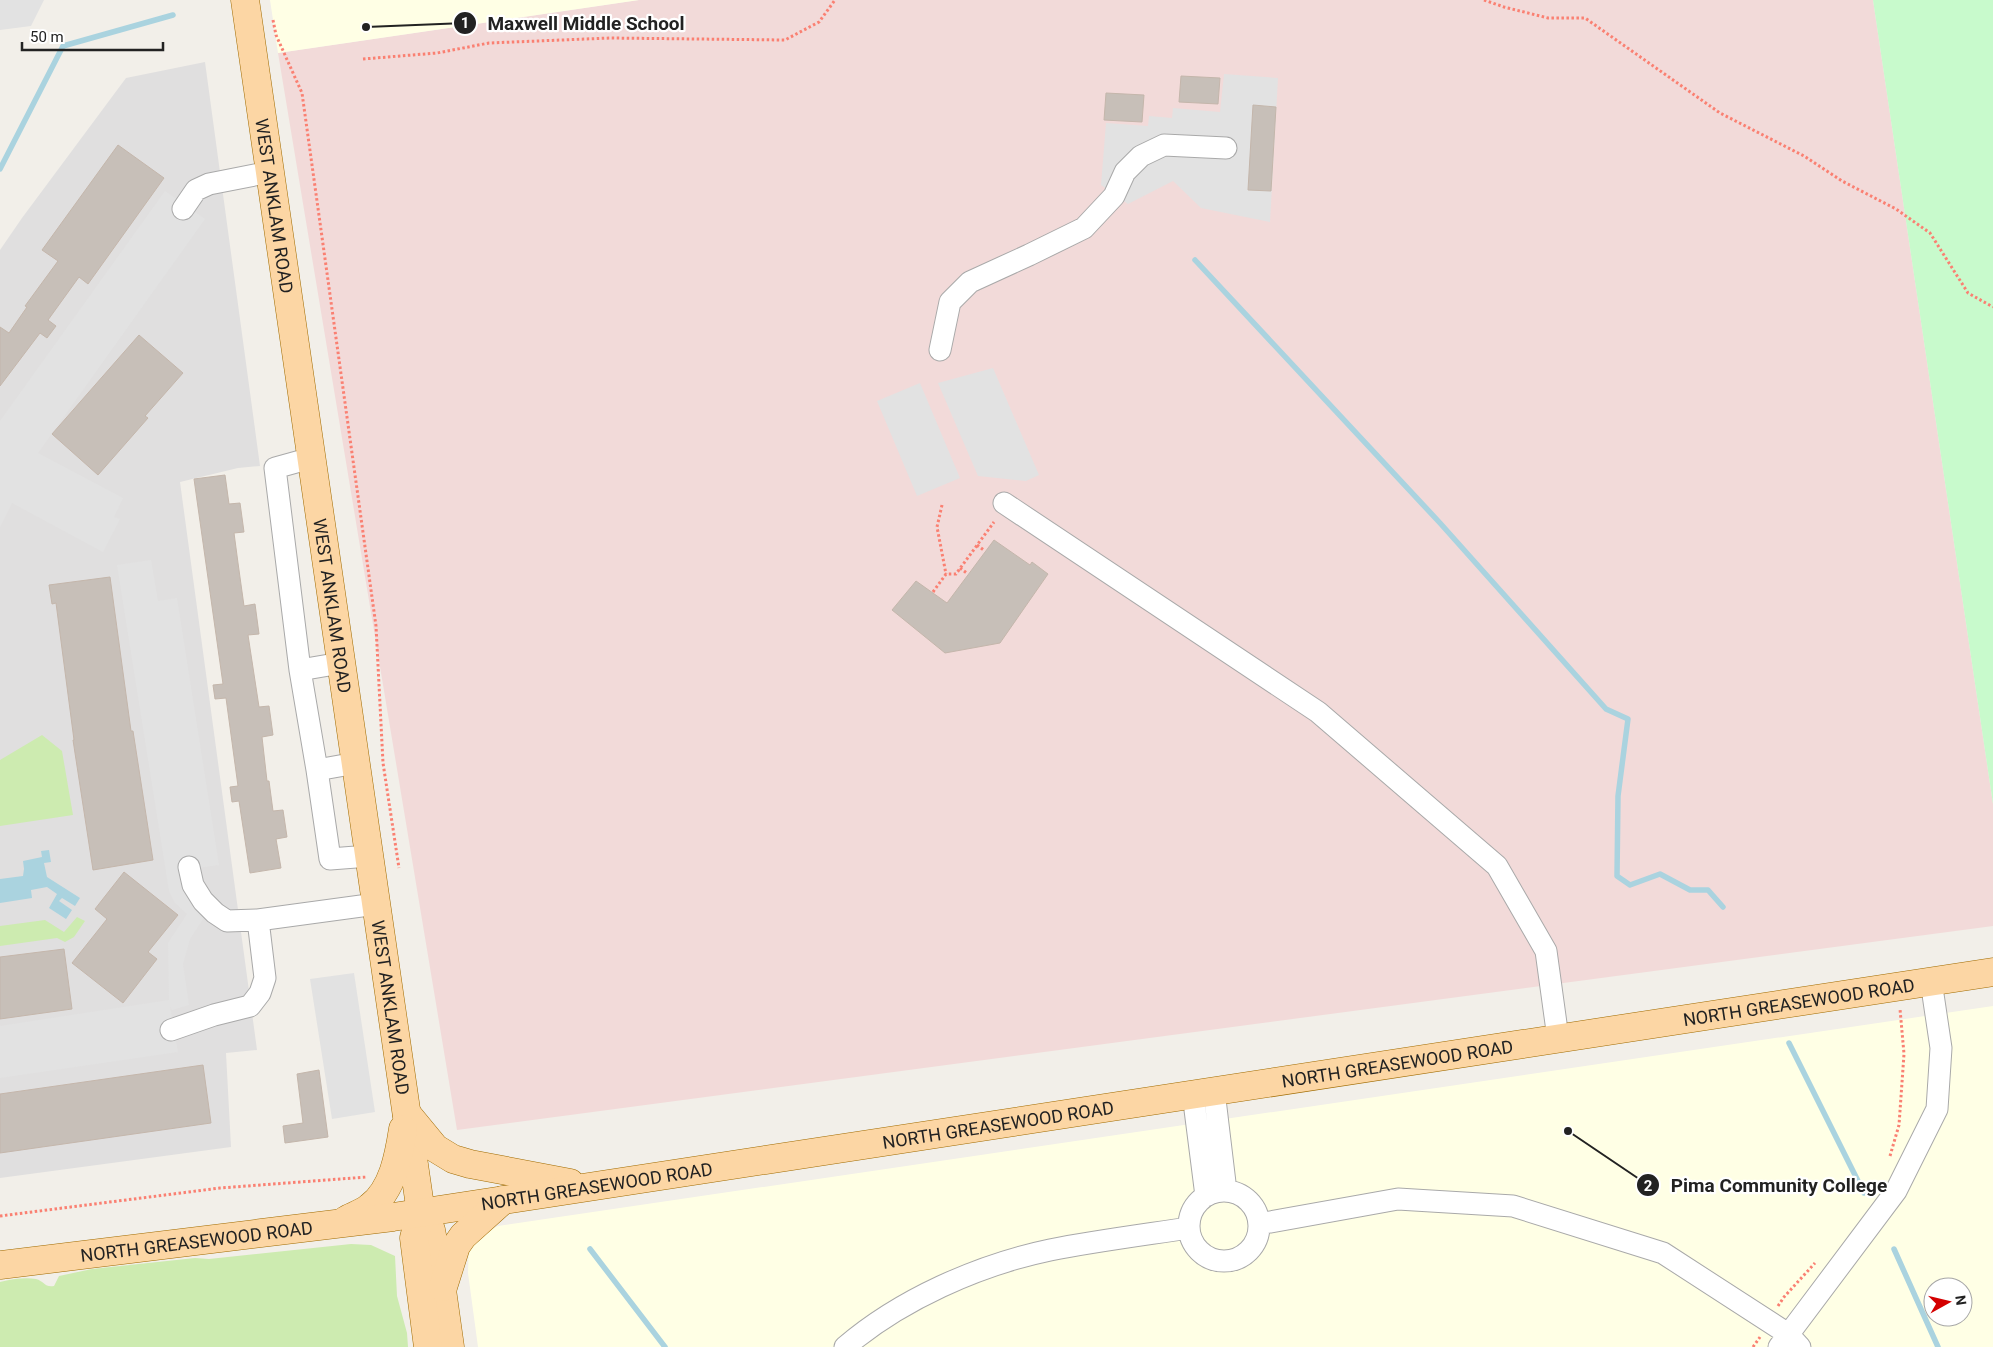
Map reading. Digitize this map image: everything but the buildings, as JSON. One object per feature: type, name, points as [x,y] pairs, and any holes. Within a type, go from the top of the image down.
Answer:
[{"type":"main road","name":"WEST ANKLAM ROAD","points":[[245,0],[420,1212],[430,1230],[442,1290],[450,1347]]},
{"type":"main road","name":"NORTH GREASEWOOD ROAD","points":[[0,1265],[340,1223],[503,1200],[1993,972]]},
{"type":"main road","points":[[406,1113],[434,1148],[453,1159],[470,1164],[590,1186]]},
{"type":"main road","points":[[340,1223],[370,1207],[386,1189],[399,1156],[406,1113]]},
{"type":"main road","points":[[442,1290],[456,1246],[463,1236],[503,1200]]},
{"type":"main road","name":"WEST ANKLAM ROAD","points":[[420,1212],[414,1238],[428,1347]]},
{"type":"lane","points":[[940,350],[950,302],[970,282],[1084,228],[1114,196],[1125,172],[1141,156],[1164,145],[1226,148]]},
{"type":"lane","points":[[183,208],[196,190],[209,184],[270,172]]},
{"type":"lane","points":[[311,458],[274,468],[300,670],[330,859],[369,856]]},
{"type":"lane","points":[[1004,503],[1318,712],[1497,866],[1546,951],[1558,1038]]},
{"type":"lane","points":[[300,670],[341,663]]},
{"type":"lane","points":[[317,770],[356,763]]},
{"type":"lane","points":[[190,867],[193,885],[203,901],[215,913],[228,921],[258,920],[376,904]]},
{"type":"lane","points":[[171,1030],[214,1015],[250,1006],[260,993],[265,978],[258,920]]},
{"type":"lane","points":[[1259,1224],[1398,1199],[1513,1206],[1663,1253],[1769,1322],[1789,1343],[1896,1191],[1937,1109],[1941,1048],[1931,982]]},
{"type":"lane","points":[[1203,1093],[1226,1191]]},
{"type":"lane","points":[[1203,1093],[1206,1196]]},
{"type":"lane","points":[[1226,1191],[1236,1193],[1252,1205],[1257,1214],[1259,1224],[1258,1235],[1250,1249],[1237,1259],[1226,1261],[1215,1260],[1205,1256],[1191,1238],[1189,1228],[1193,1210],[1206,1196],[1226,1191]]},
{"type":"lane","points":[[845,1347],[859,1335],[904,1305],[1001,1263],[1049,1250],[1189,1228]]},
{"type":"path","points":[[363,59],[437,53],[489,43],[610,38],[786,40],[819,22],[836,0]]},
{"type":"path","points":[[1484,0],[1548,18],[1585,18],[1720,113],[1804,156],[1842,181],[1896,209],[1930,233],[1968,293],[1993,307]]},
{"type":"path","points":[[273,17],[276,35],[302,93],[376,626],[383,763],[399,868]]},
{"type":"path","points":[[933,592],[946,574],[937,527],[942,505]]},
{"type":"path","points":[[946,574],[956,574],[994,522]]},
{"type":"path","points":[[977,545],[985,551]]},
{"type":"path","points":[[960,568],[968,574]]},
{"type":"path","points":[[1889,1158],[1900,1125],[1904,1054],[1898,987]]},
{"type":"path","points":[[0,1216],[220,1188],[375,1176]]},
{"type":"path","points":[[1753,1347],[1784,1297],[1817,1261]]},
{"type":"shaded area","points":[[0,0],[44,0],[31,26],[0,30]]},
{"type":"shaded area","points":[[270,0],[639,0],[278,53]]},
{"type":"shaded area","points":[[639,0],[1873,0],[1993,804],[1993,926],[457,1130],[278,53]]},
{"type":"shaded area","points":[[205,62],[260,466],[238,468],[180,482],[257,1050],[226,1053],[231,1147],[0,1178],[0,250],[126,78]]},
{"type":"shaded area","points":[[1224,74],[1278,78],[1270,222],[1201,208],[1173,181],[1128,204],[1101,185],[1106,123],[1148,126],[1149,116],[1172,118],[1173,108],[1220,112]]},
{"type":"shaded area","points":[[165,191],[205,219],[38,453],[123,498],[114,517],[120,519],[103,552],[12,503],[0,527],[0,421]]},
{"type":"shaded area","points":[[993,368],[1039,475],[1026,481],[978,476],[938,383]]},
{"type":"shaded area","points":[[920,383],[960,478],[917,496],[877,401]]},
{"type":"shaded area","points":[[151,560],[158,601],[177,598],[219,865],[178,871],[189,895],[205,916],[190,939],[183,964],[189,1005],[172,1010],[170,1006],[178,1052],[0,1078],[0,1026],[169,1000],[168,943],[187,914],[175,903],[169,891],[117,565]]},
{"type":"shaded area","points":[[354,973],[375,1112],[332,1119],[310,979]]},
{"type":"shaded area","points":[[1993,1006],[1993,1347],[478,1347],[468,1273],[469,1240],[498,1226]]},
{"type":"green space","points":[[1873,0],[1993,0],[1993,804]]},
{"type":"green space","points":[[42,735],[62,751],[73,815],[0,826],[0,760]]},
{"type":"green space","points":[[77,917],[85,921],[74,937],[65,942],[57,938],[0,946],[0,926],[45,920],[64,932]]},
{"type":"green space","points":[[351,1244],[371,1245],[395,1256],[397,1296],[407,1333],[408,1347],[0,1347],[0,1282],[32,1278],[46,1285],[54,1286],[59,1276],[92,1269]]},
{"type":"water","points":[[49,850],[51,862],[44,863],[47,877],[80,898],[75,906],[62,898],[59,901],[72,910],[66,919],[49,908],[57,894],[47,887],[31,890],[32,898],[0,903],[0,879],[23,876],[23,861],[42,857],[41,851]]},
{"type":"waterway","points":[[0,169],[63,46],[173,15]]},
{"type":"waterway","points":[[1195,260],[1440,523],[1606,709],[1628,719],[1618,796],[1617,876],[1630,885],[1660,874],[1690,890],[1708,890],[1723,907]]},
{"type":"waterway","points":[[1789,1043],[1864,1193]]},
{"type":"waterway","points":[[590,1249],[665,1347]]},
{"type":"waterway","points":[[1894,1249],[1938,1347]]},
{"type":"place","name":"Maxwell Middle School","points":[[366,27]]},
{"type":"place","name":"Pima Community College","points":[[1568,1131]]}]
